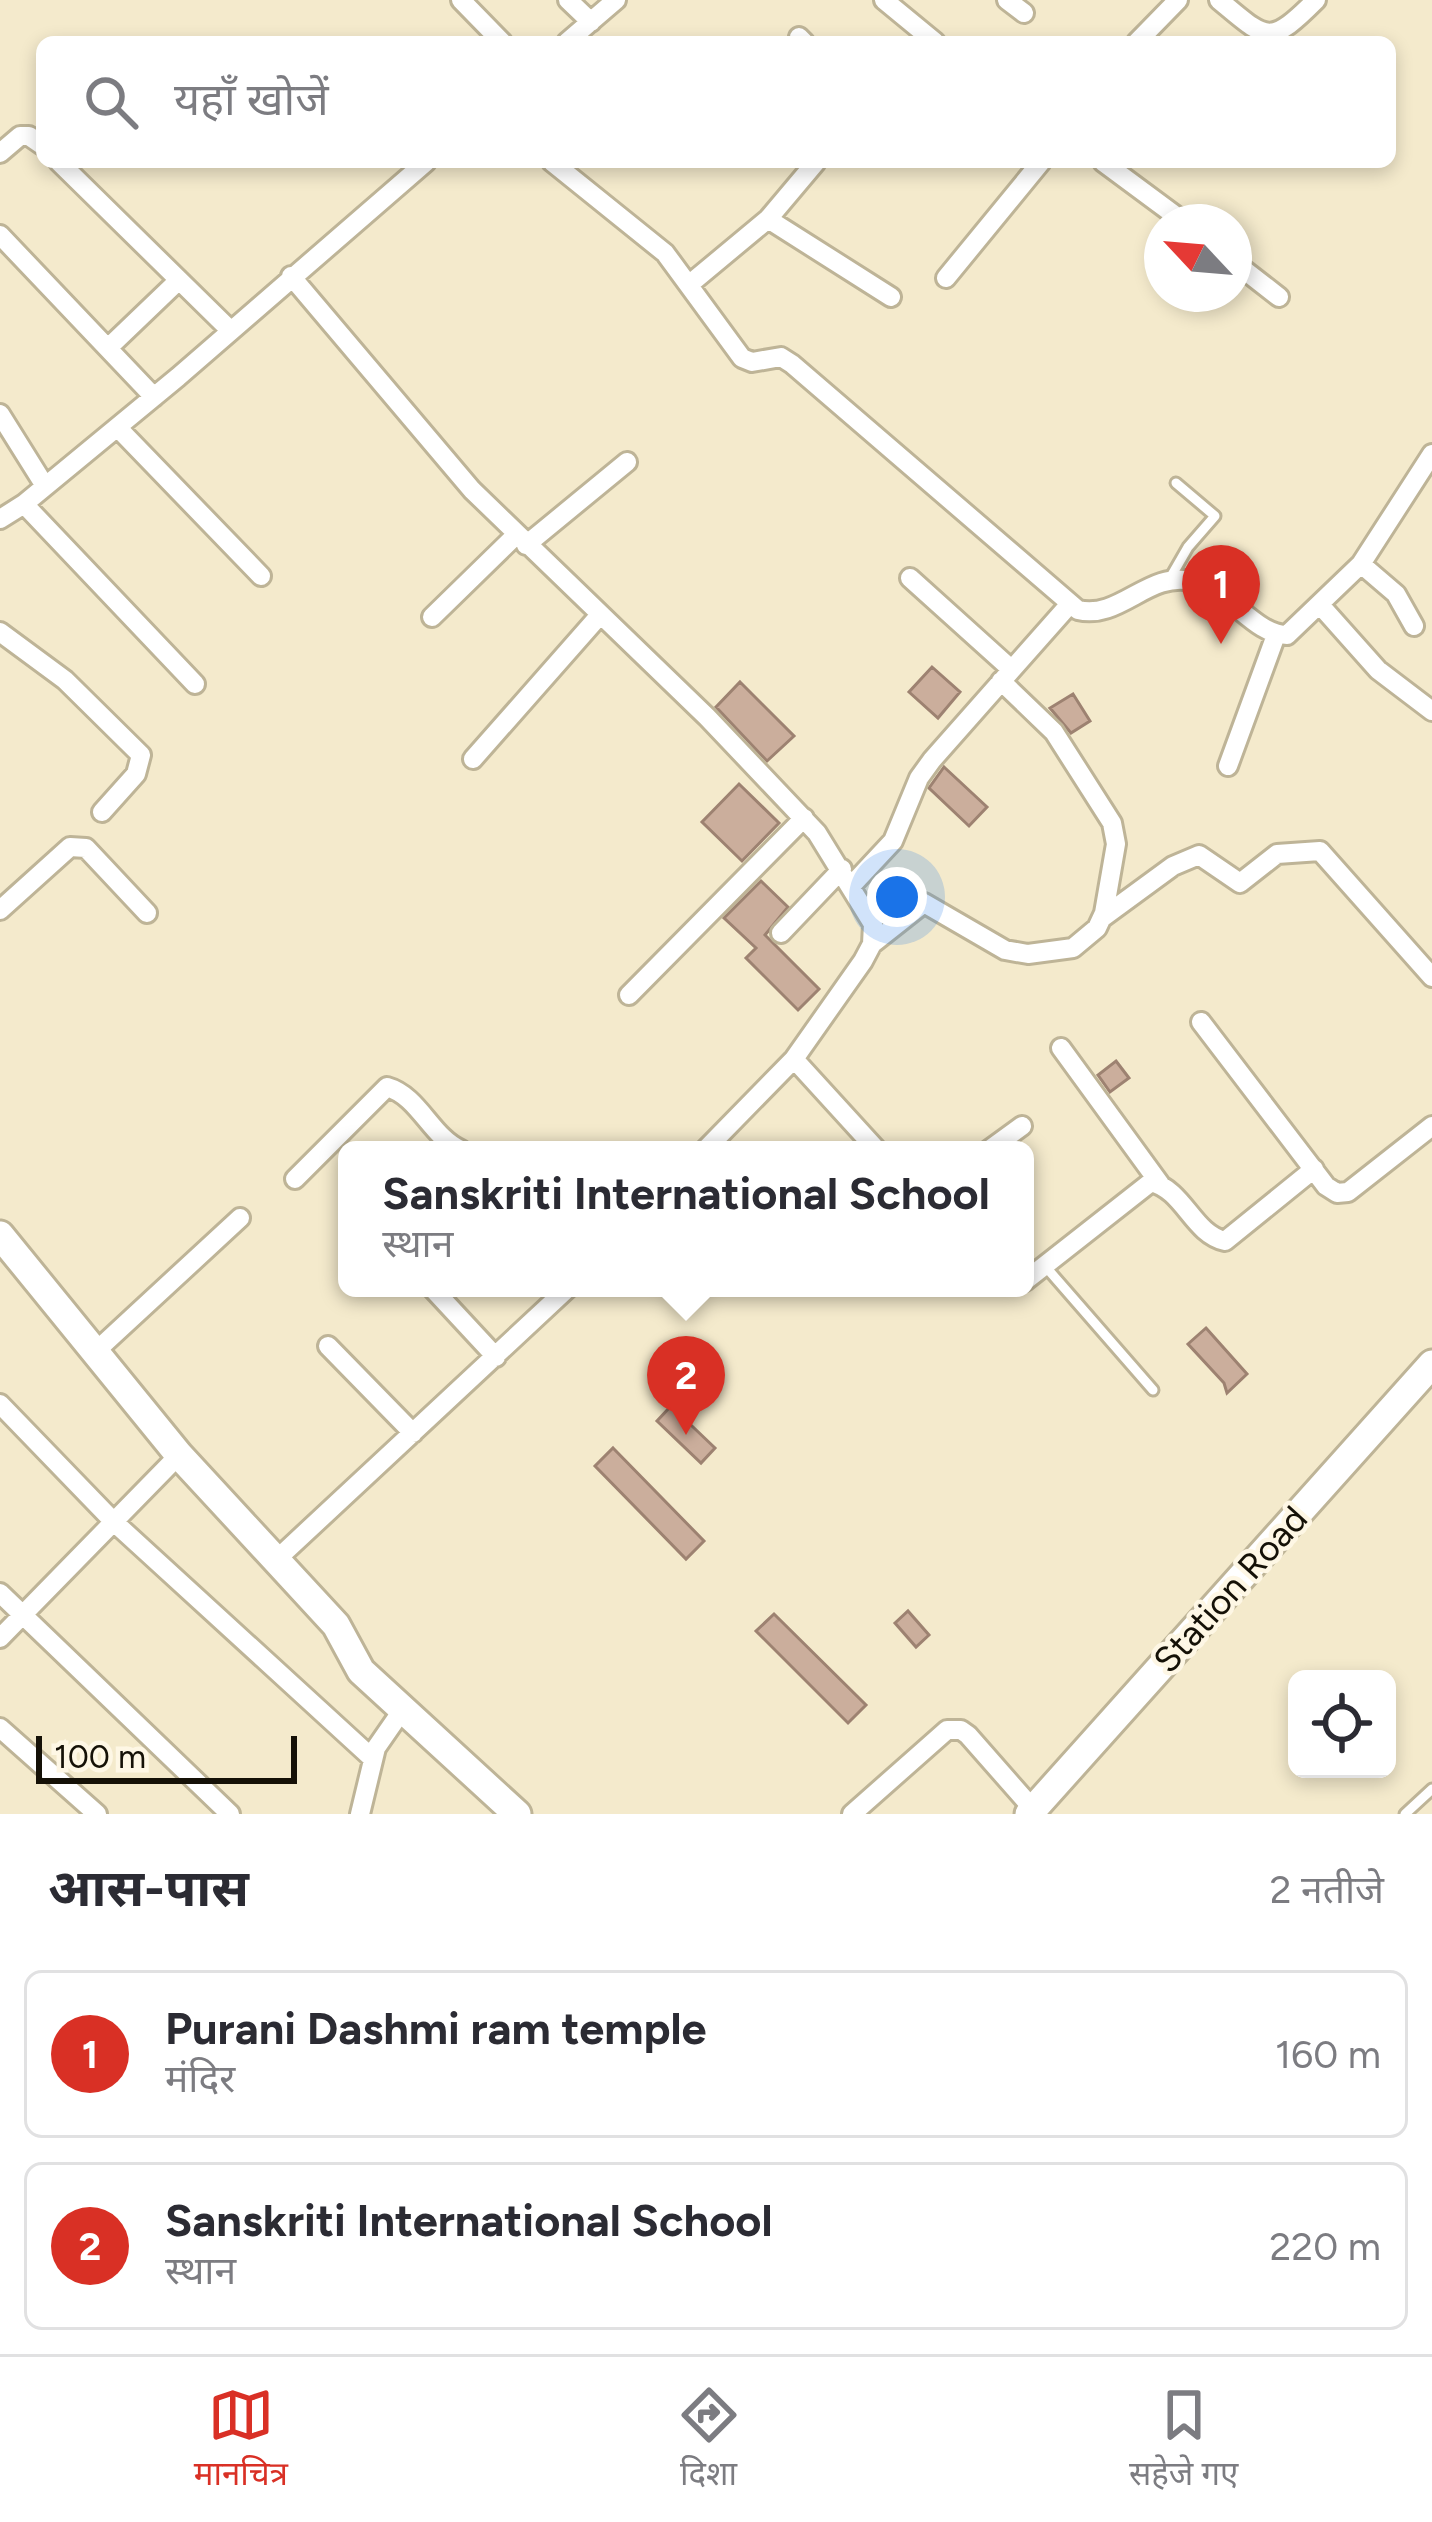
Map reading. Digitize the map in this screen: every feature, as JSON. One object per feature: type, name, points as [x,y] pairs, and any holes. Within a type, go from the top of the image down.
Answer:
[{"type":"main road","points":[[0,1235],[179,1454],[336,1625],[538,1814]]},
{"type":"main road","name":"Station Road","points":[[1031,1812],[1432,1364]]},
{"type":"main road","points":[[336,1625],[361,1671],[517,1814]]},
{"type":"street","points":[[460,0],[496,36]]},
{"type":"street","points":[[568,0],[591,22]]},
{"type":"street","points":[[574,36],[616,0]]},
{"type":"street","points":[[884,0],[928,36]]},
{"type":"street","points":[[1007,0],[1024,13]]},
{"type":"street","points":[[1143,36],[1178,0]]},
{"type":"street","points":[[1219,0],[1258,32],[1268,34],[1294,22],[1316,0]]},
{"type":"street","points":[[0,153],[20,136],[36,141]]},
{"type":"street","points":[[65,168],[230,330]]},
{"type":"street","points":[[0,519],[118,428],[419,168]]},
{"type":"street","points":[[560,168],[649,237],[691,283],[742,358],[752,362],[781,357],[792,364],[1069,604],[1092,613],[1106,611],[1149,586],[1188,580],[1225,595],[1276,635],[1287,635],[1361,564],[1432,454]]},
{"type":"street","points":[[791,168],[801,180]]},
{"type":"street","points":[[691,283],[769,219],[811,168]]},
{"type":"street","points":[[946,278],[1036,168]]},
{"type":"street","points":[[1111,168],[1160,204]]},
{"type":"street","points":[[769,219],[891,298]]},
{"type":"street","points":[[0,235],[154,397]]},
{"type":"street","points":[[291,276],[521,541],[706,717],[804,818],[873,924],[872,944]]},
{"type":"street","points":[[1252,276],[1279,298]]},
{"type":"street","points":[[108,348],[178,280]]},
{"type":"street","points":[[0,414],[45,486]]},
{"type":"street","points":[[118,428],[261,576]]},
{"type":"street","points":[[432,617],[521,541],[627,462]]},
{"type":"street","points":[[24,504],[195,684]]},
{"type":"street","points":[[1361,564],[1396,594],[1414,626]]},
{"type":"street","points":[[910,578],[1006,675],[1054,732],[1112,823],[1116,844],[1102,918]]},
{"type":"street","points":[[782,933],[893,841],[921,775],[1069,604]]},
{"type":"street","points":[[1322,605],[1378,670],[1432,711]]},
{"type":"street","points":[[473,759],[599,616]]},
{"type":"street","points":[[0,632],[65,680],[141,755],[136,774],[102,812]]},
{"type":"street","points":[[1228,766],[1276,635]]},
{"type":"street","points":[[629,995],[804,818]]},
{"type":"street","points":[[0,910],[78,845],[146,913]]},
{"type":"street","points":[[714,1141],[794,1059],[872,944],[924,903],[1005,950],[1028,953],[1073,948],[1087,939],[1102,918],[1173,866],[1199,855],[1240,883],[1277,854],[1320,851],[1432,976]]},
{"type":"street","points":[[1202,1022],[1326,1186],[1337,1193],[1348,1192],[1432,1126]]},
{"type":"street","points":[[1061,1048],[1160,1184],[1211,1237],[1226,1241],[1314,1169]]},
{"type":"street","points":[[794,1059],[869,1141]]},
{"type":"street","points":[[296,1179],[387,1087],[402,1093],[446,1141]]},
{"type":"street","points":[[1001,1141],[1022,1126]]},
{"type":"street","points":[[1034,1274],[1144,1186],[1160,1184]]},
{"type":"street","points":[[95,1352],[240,1218]]},
{"type":"street","points":[[440,1297],[496,1357]]},
{"type":"street","points":[[276,1560],[559,1297]]},
{"type":"street","points":[[328,1346],[413,1433]]},
{"type":"street","points":[[0,1404],[114,1522],[372,1758]]},
{"type":"street","points":[[0,1638],[179,1454]]},
{"type":"street","points":[[0,1592],[230,1814]]},
{"type":"street","points":[[360,1814],[372,1758],[381,1737],[403,1709]]},
{"type":"street","points":[[0,1728],[97,1814]]},
{"type":"street","points":[[852,1814],[954,1728],[968,1735],[1031,1812]]},
{"type":"lane","points":[[1169,580],[1188,547],[1215,516],[1176,483]]},
{"type":"lane","points":[[1045,1266],[1154,1390]]},
{"type":"lane","points":[[1406,1814],[1432,1789]]},
{"type":"building","points":[[932,667],[960,692],[938,718],[909,692]]},
{"type":"building","points":[[740,682],[794,736],[767,761],[716,707]]},
{"type":"building","points":[[1073,694],[1090,721],[1071,733],[1050,708]]},
{"type":"building","points":[[944,767],[987,807],[969,826],[929,788]]},
{"type":"building","points":[[739,784],[779,823],[742,861],[702,822]]},
{"type":"building","points":[[761,881],[788,907],[765,935],[819,989],[798,1010],[746,958],[756,948],[724,918]]},
{"type":"building","points":[[1116,1061],[1129,1078],[1110,1092],[1098,1075]]},
{"type":"building","points":[[1206,1328],[1247,1374],[1227,1393],[1224,1383],[1188,1344]]},
{"type":"building","points":[[671,1406],[715,1448],[701,1463],[657,1421]]},
{"type":"building","points":[[613,1448],[704,1541],[686,1559],[595,1466]]},
{"type":"building","points":[[908,1611],[929,1635],[916,1647],[895,1623]]},
{"type":"building","points":[[774,1614],[866,1705],[848,1723],[756,1631]]},
{"type":"place","name":"Purani Dashmi ram temple","points":[[1221,644]]},
{"type":"place","name":"Sanskriti International School","points":[[686,1435]]}]
